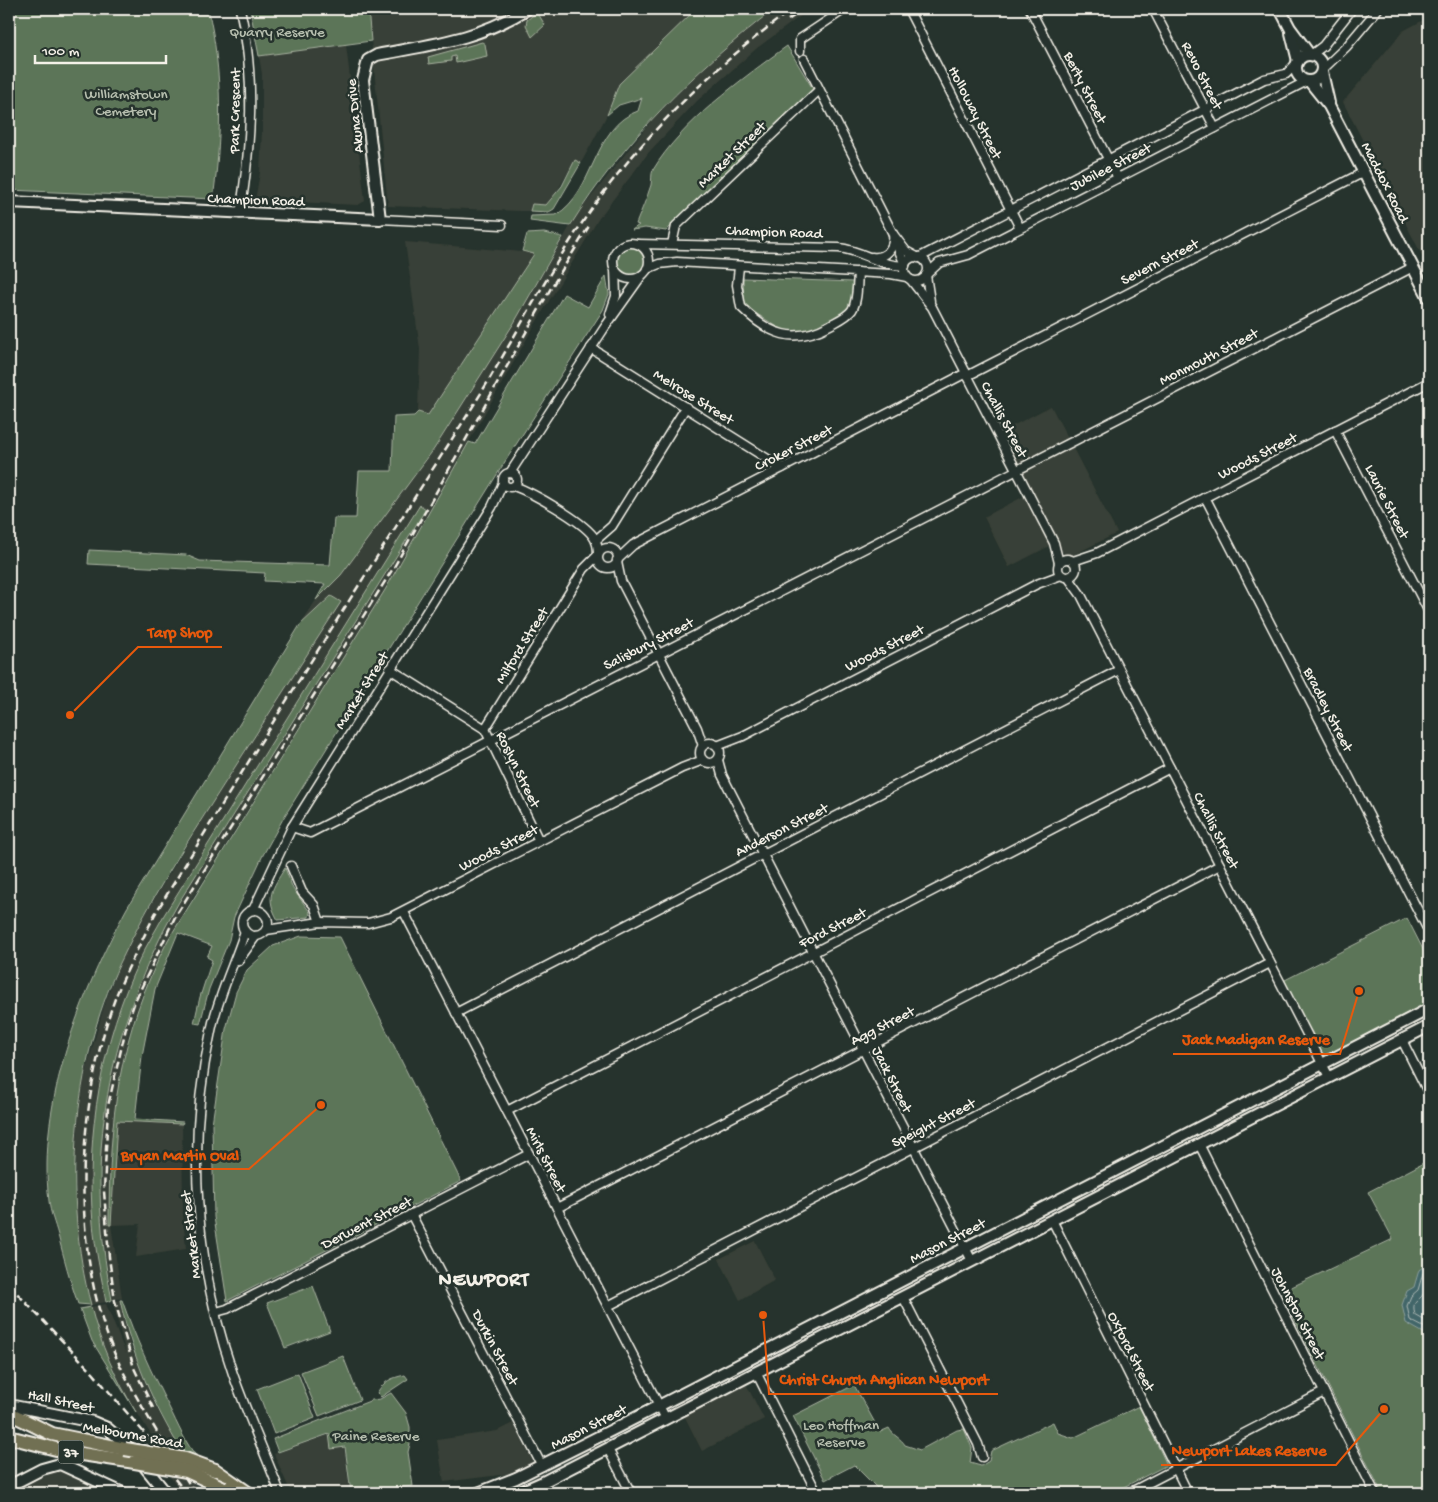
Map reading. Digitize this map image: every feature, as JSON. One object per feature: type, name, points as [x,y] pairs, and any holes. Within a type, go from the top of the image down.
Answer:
[{"type":"main road","name":"Melbourne Road","points":[[9,1413],[52,1434],[90,1444],[185,1459],[215,1470],[248,1493]]},
{"type":"main road","name":"Melbourne Road","points":[[9,1437],[68,1452],[187,1471],[227,1491]]},
{"type":"street","name":"Park Crescent","points":[[240,9],[251,80],[250,139],[240,214]]},
{"type":"street","name":"Akuna Drive","points":[[380,219],[364,80],[368,60],[377,55],[462,39],[500,24],[528,9]]},
{"type":"street","points":[[845,9],[800,40],[802,55],[893,234],[909,279]]},
{"type":"street","name":"Holloway Street","points":[[908,9],[1020,228]]},
{"type":"street","name":"Berty Street","points":[[1030,9],[1118,178]]},
{"type":"street","name":"Revo Street","points":[[1153,9],[1215,128]]},
{"type":"street","points":[[1280,9],[1290,28],[1311,55],[1320,60],[1322,71]]},
{"type":"street","points":[[1297,62],[1302,56],[1311,55],[1323,46],[1352,9]]},
{"type":"street","points":[[1290,28],[1298,75],[1308,81],[1316,79],[1378,9]]},
{"type":"street","name":"Jubilee Street","points":[[917,258],[1264,79],[1286,74],[1297,62]]},
{"type":"street","name":"Maddox Road","points":[[1322,71],[1329,106]]},
{"type":"street","name":"Jubilee Street","points":[[926,274],[939,263],[966,256],[1308,81]]},
{"type":"street","name":"Maddox Road","points":[[1308,81],[1329,106],[1429,298]]},
{"type":"street","name":"Market Street","points":[[672,244],[676,226],[819,90]]},
{"type":"street","name":"Severn Street","points":[[966,374],[1364,172]]},
{"type":"street","name":"Champion Road","points":[[9,202],[502,225]]},
{"type":"street","points":[[870,257],[879,258],[887,254],[892,245],[893,234]]},
{"type":"street","points":[[644,272],[648,255],[638,244],[626,243],[617,249],[613,258],[615,270],[626,278],[634,278],[659,264],[674,262],[858,272],[920,280],[926,274],[926,263],[906,251],[893,234]]},
{"type":"street","name":"Champion Road","points":[[638,244],[839,248],[856,250],[885,264],[905,265]]},
{"type":"street","points":[[905,265],[909,259],[917,258]]},
{"type":"street","points":[[739,266],[737,286],[741,307],[774,332],[789,336],[810,335],[849,314],[854,304],[858,272]]},
{"type":"street","name":"Monmouth Street","points":[[1016,470],[1413,267]]},
{"type":"street","name":"Market Street","points":[[605,327],[616,296],[615,270]]},
{"type":"street","name":"Market Street","points":[[252,910],[262,893],[265,881],[292,827],[492,507],[513,480],[522,458],[591,348],[644,272]]},
{"type":"street","name":"Challis Street","points":[[926,274],[926,284],[932,307],[1329,1077]]},
{"type":"street","name":"Challis Street","points":[[909,279],[932,307]]},
{"type":"street","name":"Melrose Street","points":[[591,348],[782,468]]},
{"type":"street","name":"Croker Street","points":[[617,561],[633,546],[966,374]]},
{"type":"street","name":"Woods Street","points":[[266,930],[320,922],[368,924],[404,912],[1429,382]]},
{"type":"street","points":[[604,567],[598,561],[599,538],[615,521],[686,407]]},
{"type":"street","name":"Laurie Street","points":[[1335,430],[1429,612]]},
{"type":"street","name":"Salisbury Street","points":[[292,827],[310,833],[1016,470]]},
{"type":"street","name":"Market Street","points":[[492,507],[504,476],[513,480]]},
{"type":"street","points":[[503,482],[513,480],[528,492],[582,526],[594,530],[599,538],[617,554],[617,561],[612,566],[593,568],[581,575]]},
{"type":"street","name":"Bradley Street","points":[[1205,497],[1429,932]]},
{"type":"street","name":"Croker Street","points":[[612,549],[633,546]]},
{"type":"street","points":[[598,555],[603,549],[612,549]]},
{"type":"street","name":"Milford Street","points":[[484,729],[581,575],[598,555]]},
{"type":"street","name":"Jack Street","points":[[617,561],[621,581],[658,654],[972,1261]]},
{"type":"street","name":"Jack Street","points":[[604,567],[621,581]]},
{"type":"street","name":"Roslyn Street","points":[[390,669],[484,729],[539,842]]},
{"type":"street","name":"Anderson Street","points":[[456,1013],[1119,670]]},
{"type":"street","name":"Ford Street","points":[[507,1111],[1170,768]]},
{"type":"street","name":"Agg Street","points":[[557,1208],[1220,865]]},
{"type":"street","points":[[291,866],[302,892],[314,905],[320,922]]},
{"type":"street","name":"Market Street","points":[[262,893],[266,916]]},
{"type":"street","points":[[252,910],[266,916],[266,930],[256,936],[245,931],[243,919],[252,910]]},
{"type":"street","name":"Mirls Street","points":[[404,912],[666,1419]]},
{"type":"street","name":"Woods Street","points":[[266,916],[289,926]]},
{"type":"street","name":"Market Street","points":[[234,967],[245,931]]},
{"type":"street","name":"Market Street","points":[[256,936],[234,967],[220,994],[204,1063],[198,1126],[199,1215],[205,1260],[216,1312],[233,1373],[280,1493]]},
{"type":"street","name":"Speight Street","points":[[608,1306],[1270,963]]},
{"type":"street","name":"Mason Street","points":[[478,1493],[542,1466],[1429,1009]]},
{"type":"street","name":"Mason Street","points":[[518,1493],[608,1449],[1429,1026]]},
{"type":"street","points":[[1402,1040],[1429,1094]]},
{"type":"street","name":"Johnston Street","points":[[1199,1144],[1375,1493]]},
{"type":"street","name":"Derwent Street","points":[[216,1312],[227,1309],[529,1154]]},
{"type":"street","name":"Durkin Street","points":[[411,1214],[542,1466]]},
{"type":"street","name":"Oxford Street","points":[[1052,1220],[1188,1493]]},
{"type":"street","points":[[903,1297],[978,1444],[982,1457]]},
{"type":"street","points":[[756,1372],[817,1493]]},
{"type":"street","points":[[1129,1493],[1324,1392]]},
{"type":"street","name":"Hall Street","points":[[9,1405],[93,1422],[108,1428],[128,1446],[166,1493]]},
{"type":"street","points":[[608,1449],[631,1493]]},
{"type":"street","points":[[10,1488],[42,1469],[60,1464],[124,1493]]},
{"type":"shaded area","points":[[368,9],[474,9],[475,13],[484,9],[696,9],[619,84],[607,115],[581,163],[575,160],[556,193],[546,205],[532,204],[530,211],[520,211],[388,206]]},
{"type":"shaded area","points":[[774,9],[810,9],[757,48],[697,101],[649,152],[599,218],[534,326],[385,590],[189,903],[159,957],[144,989],[129,1032],[119,1079],[112,1129],[109,1225],[111,1225],[122,1298],[112,1300],[101,1223],[101,1141],[110,1078],[133,996],[161,934],[179,902],[426,508],[420,506],[164,915],[140,959],[114,1029],[98,1093],[91,1187],[93,1223],[106,1302],[91,1305],[80,1255],[76,1215],[76,1150],[84,1078],[104,1006],[119,965],[136,930],[206,813],[340,602],[331,596],[300,625],[316,600],[341,575],[434,449],[514,323],[576,216],[656,115],[718,53]]},
{"type":"shaded area","points":[[1429,17],[1429,269],[1343,102],[1403,31]]},
{"type":"shaded area","points":[[346,45],[365,201],[358,205],[255,200],[260,173],[262,131],[262,74],[259,56]]},
{"type":"shaded area","points":[[405,242],[534,253],[428,416],[418,412],[420,349]]},
{"type":"shaded area","points":[[1051,406],[1117,533],[1073,555],[1064,555],[1057,542],[1009,567],[984,517],[1032,492],[1001,432]]},
{"type":"shaded area","points":[[117,1121],[182,1124],[183,1215],[186,1249],[136,1257],[140,1224],[111,1225]]},
{"type":"shaded area","points":[[755,1241],[775,1280],[740,1300],[719,1259]]},
{"type":"shaded area","points":[[120,1300],[130,1344],[150,1394],[161,1417],[183,1453],[160,1449],[123,1390],[101,1342],[91,1307],[106,1304],[126,1354],[113,1302]]},
{"type":"shaded area","points":[[746,1384],[764,1419],[702,1451],[684,1415]]},
{"type":"shaded area","points":[[513,1423],[533,1462],[508,1474],[444,1482],[437,1440],[497,1431]]},
{"type":"shaded area","points":[[329,1435],[331,1449],[344,1447],[350,1493],[291,1493],[274,1454]]},
{"type":"shaded area","points":[[59,1470],[106,1493],[24,1493],[22,1487]]},
{"type":"shaded area","points":[[167,1473],[191,1479],[199,1493],[183,1493]]},
{"type":"green space","name":"Williamstown Cemetery","points":[[9,9],[208,9],[216,56],[220,104],[213,199],[9,190]]},
{"type":"green space","name":"Quarry Reserve","points":[[250,9],[368,9],[371,41],[259,56]]},
{"type":"green space","points":[[696,9],[774,9],[716,57],[662,108],[613,165],[570,226],[530,221],[531,216],[556,215],[569,205],[579,191],[612,130],[623,119],[638,111],[642,98],[619,105],[607,115],[619,84]]},
{"type":"green space","points":[[537,12],[545,25],[532,37],[526,25],[527,20]]},
{"type":"green space","points":[[482,42],[485,44],[487,56],[456,63],[455,56],[451,57],[451,61],[429,64],[428,57]]},
{"type":"green space","points":[[787,46],[813,89],[666,231],[645,228],[632,230],[639,225],[636,224],[651,185],[652,172],[665,152],[714,102]]},
{"type":"green space","points":[[575,160],[581,163],[554,209],[549,212],[530,211],[532,204],[546,205],[562,186]]},
{"type":"green space","points":[[544,233],[563,237],[514,323],[434,449],[341,575],[316,600],[325,584],[264,581],[265,573],[88,564],[89,550],[186,555],[200,561],[330,565],[334,518],[356,518],[359,471],[392,471],[394,417],[414,416],[418,412],[428,415],[534,254],[522,251],[527,234]]},
{"type":"green space","points":[[631,247],[641,251],[645,261],[641,271],[631,275],[621,271],[617,261],[621,251]]},
{"type":"green space","points":[[606,276],[609,294],[603,310],[506,460],[284,817],[263,855],[234,917],[229,940],[209,989],[200,1024],[194,1023],[212,960],[207,957],[212,946],[178,933],[155,989],[142,1056],[135,1119],[183,1122],[182,1124],[117,1121],[111,1225],[109,1225],[109,1186],[114,1113],[127,1044],[151,975],[168,940],[385,590],[469,442],[475,444],[564,294],[588,307]]},
{"type":"green space","points":[[743,278],[853,282],[850,309],[812,331],[787,333],[746,307]]},
{"type":"green space","points":[[420,505],[426,509],[179,902],[154,950],[134,998],[119,1046],[108,1095],[101,1144],[100,1195],[104,1247],[112,1300],[106,1302],[94,1233],[91,1189],[94,1121],[106,1054],[127,990],[143,953],[164,915]]},
{"type":"green space","points":[[331,596],[341,602],[167,876],[142,919],[120,963],[104,1003],[91,1044],[82,1087],[77,1131],[75,1176],[77,1220],[82,1263],[91,1305],[78,1304],[50,1209],[47,1164],[56,1088],[79,1012],[110,941],[127,908],[300,625]]},
{"type":"green space","points":[[285,868],[293,889],[310,912],[309,917],[278,920],[274,912],[271,899],[272,893]]},
{"type":"green space","points":[[1407,918],[1429,961],[1429,1002],[1321,1058],[1283,981]]},
{"type":"green space","points":[[301,936],[340,937],[461,1181],[227,1301],[214,1217],[212,1124],[226,1029],[236,992],[247,970],[273,946]]},
{"type":"green space","points":[[1429,1160],[1429,1493],[1382,1493],[1281,1292],[1393,1239],[1368,1192]]},
{"type":"green space","points":[[313,1286],[330,1331],[285,1348],[267,1303]]},
{"type":"green space","points":[[120,1300],[122,1300],[156,1381],[189,1446],[198,1458],[183,1453],[162,1417],[137,1360]]},
{"type":"green space","points":[[91,1307],[109,1361],[136,1412],[92,1341],[80,1309]]},
{"type":"green space","points":[[343,1356],[360,1400],[319,1416],[301,1372]]},
{"type":"green space","points":[[298,1373],[315,1418],[274,1434],[257,1389]]},
{"type":"green space","points":[[405,1375],[408,1379],[381,1397],[377,1393],[388,1381]]},
{"type":"green space","name":"Leo Hoffman Reserve","points":[[854,1385],[880,1432],[889,1428],[905,1445],[920,1450],[957,1430],[964,1429],[972,1448],[970,1463],[981,1466],[989,1461],[991,1451],[1053,1422],[1058,1433],[1073,1438],[1139,1406],[1167,1465],[1112,1493],[876,1493],[875,1491],[878,1489],[854,1465],[825,1480],[793,1416]]},
{"type":"green space","name":"Paine Reserve","points":[[391,1393],[406,1413],[410,1427],[408,1452],[413,1486],[351,1493],[345,1447],[331,1449],[329,1434],[278,1452],[273,1439],[372,1400],[380,1399]]},
{"type":"water","points":[[1429,1262],[1429,1336],[1406,1323],[1402,1305],[1407,1291],[1414,1287],[1419,1270]]},
{"type":"railway","points":[[195,1493],[144,1410],[117,1359],[102,1318],[91,1273],[85,1226],[86,1130],[93,1083],[103,1038],[116,996],[155,914],[311,661],[470,411],[582,223],[627,163],[678,107],[733,56],[792,9]]},
{"type":"railway","points":[[788,20],[804,9]]},
{"type":"railway","points":[[153,1408],[134,1368],[115,1301],[109,1257],[104,1191],[108,1106],[126,1028],[135,1001],[175,917],[394,567],[551,288],[589,226]]},
{"type":"railway","points":[[9,1285],[93,1373],[170,1463]]},
{"type":"railway","points":[[174,1445],[211,1493]]},
{"type":"railway","points":[[160,1460],[186,1493]]},
{"type":"place","name":"Tarp Shop","points":[[70,715]]},
{"type":"place","name":"Jack Madigan Reserve","points":[[1359,991]]},
{"type":"place","name":"Bryan Martin Oval","points":[[321,1105]]},
{"type":"place","name":"Christ Church Anglican Newport","points":[[763,1315]]},
{"type":"place","name":"Newport Lakes Reserve","points":[[1384,1409]]},
{"type":"district","name":"NEWPORT","points":[[484,1278]]}]
